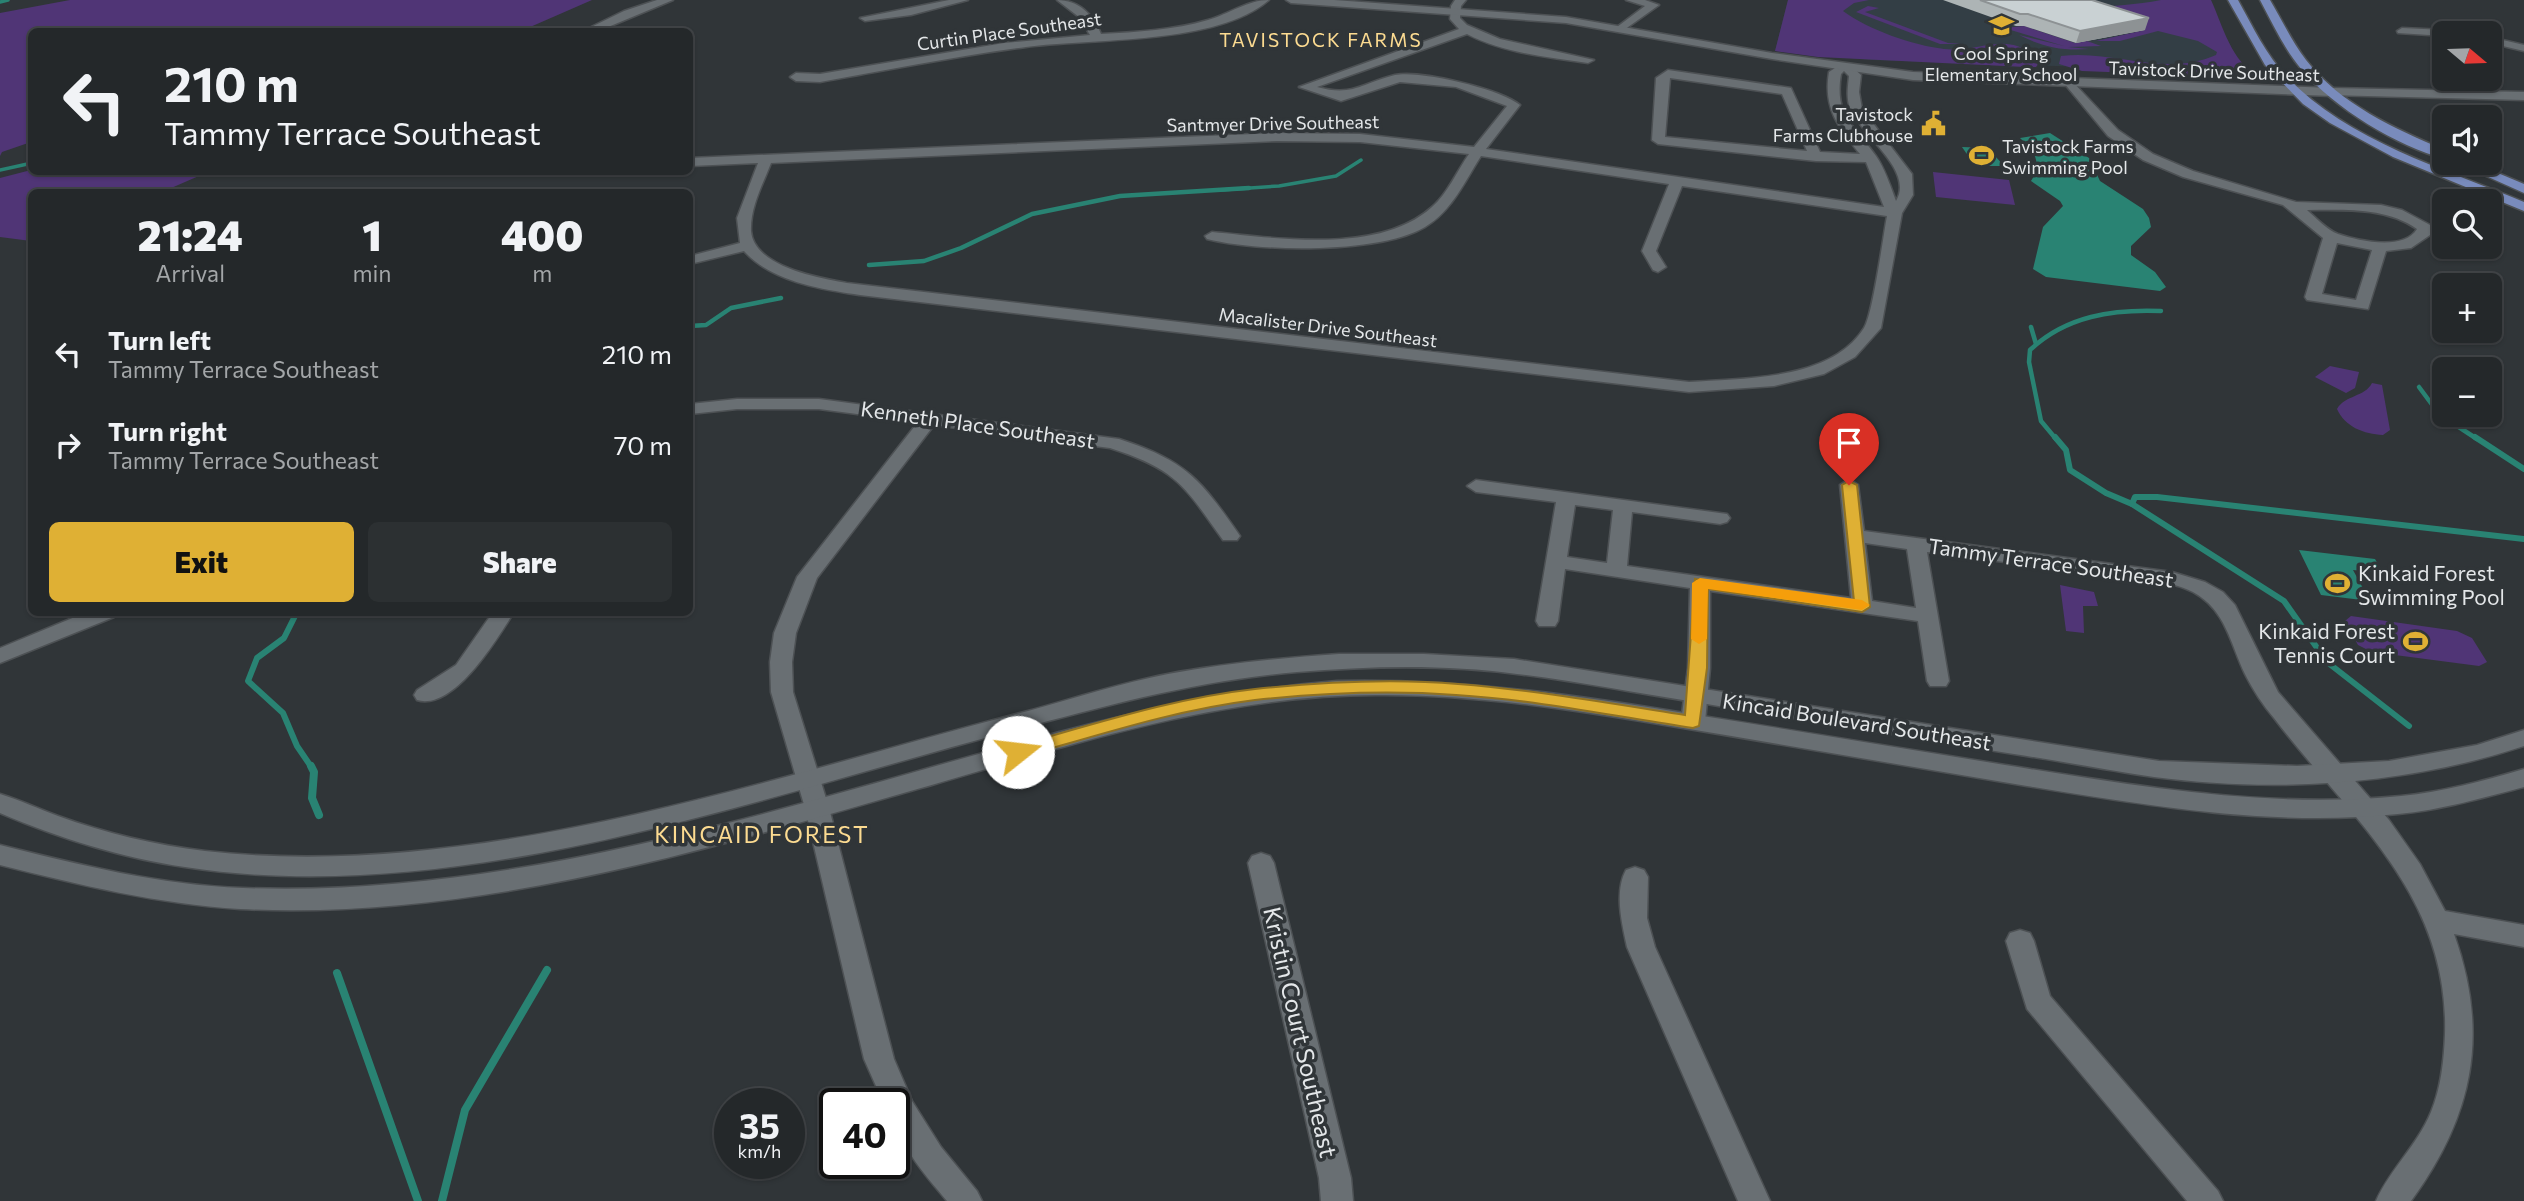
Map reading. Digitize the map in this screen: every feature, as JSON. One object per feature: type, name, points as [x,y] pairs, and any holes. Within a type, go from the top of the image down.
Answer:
[{"type":"main road","points":[[2233,0],[2264,57],[2290,86],[2388,147],[2524,207]]},
{"type":"main road","points":[[2265,0],[2300,60],[2327,88],[2384,125],[2432,149]]},
{"type":"main road","points":[[2492,175],[2524,188]]},
{"type":"street","points":[[595,28],[628,13],[668,0]]},
{"type":"street","points":[[865,18],[921,10],[963,0]]},
{"type":"street","points":[[1062,0],[1093,24],[1096,36]]},
{"type":"street","name":"Curtin Place Southeast","points":[[796,77],[820,78],[1029,43],[1197,25],[1242,12],[1264,0]]},
{"type":"street","name":"Tavistock Drive Southeast","points":[[1291,0],[1458,6],[1622,29],[1913,76],[2070,83],[2290,86]]},
{"type":"street","points":[[1622,29],[1654,5],[1631,0]]},
{"type":"street","points":[[1458,6],[1458,25],[1488,39],[1588,60]]},
{"type":"street","points":[[1212,236],[1317,244],[1360,241],[1399,232],[1438,210],[1478,151],[1514,105],[1458,83],[1399,78],[1341,97],[1305,87],[1467,30]]},
{"type":"street","points":[[2402,31],[2432,32]]},
{"type":"street","points":[[2502,43],[2524,48]]},
{"type":"street","points":[[1845,66],[1835,72],[1830,97],[1816,108],[1796,115],[1816,157],[1871,158]]},
{"type":"street","name":"Tavistock Drive Southeast","points":[[1845,66],[2524,96]]},
{"type":"street","name":"Macalister Drive Southeast","points":[[748,245],[751,251],[776,267],[843,288],[1649,385],[1719,387],[1797,376],[1834,362],[1860,345],[1877,320],[1895,213],[1906,195],[1905,174],[1856,109],[1853,92],[1855,75],[1845,66]]},
{"type":"street","name":"Macalister Drive Southeast","points":[[1816,157],[1739,146],[1658,140],[1662,78],[1668,74],[1781,89],[1816,108],[1871,158],[1883,180],[1886,200],[1895,213]]},
{"type":"street","points":[[2070,83],[2113,133],[2148,157],[2189,174],[2295,206],[2391,212],[2412,219],[2425,228],[2424,235],[2413,243],[2380,247],[2331,237],[2295,206]]},
{"type":"street","name":"Santmyer Drive Southeast","points":[[693,162],[1305,137],[1388,139],[1895,213]]},
{"type":"street","points":[[693,260],[748,245],[745,222],[766,159]]},
{"type":"street","points":[[1658,267],[1649,251],[1677,180]]},
{"type":"street","points":[[2331,237],[2313,297],[2353,306],[2362,306],[2380,247]]},
{"type":"street","name":"Kenneth Place Southeast","points":[[693,409],[750,404],[819,404],[1089,438],[1154,458],[1192,484],[1230,536]]},
{"type":"street","points":[[931,417],[824,552],[794,604],[782,652],[782,692],[817,808],[879,1059],[912,1128],[930,1157],[966,1201]]},
{"type":"street","points":[[1849,485],[1862,607]]},
{"type":"street","points":[[1476,486],[1720,518]]},
{"type":"street","points":[[1547,621],[1566,498]]},
{"type":"street","points":[[1616,570],[1623,505]]},
{"type":"street","name":"Tammy Terrace Southeast","points":[[1854,536],[2172,578],[2203,587],[2225,603],[2268,694],[2397,850],[2435,920],[2457,989],[2461,1046],[2452,1102],[2429,1155],[2392,1201]]},
{"type":"street","name":"Tammy Terrace Southeast","points":[[1916,544],[1937,681]]},
{"type":"street","points":[[1556,562],[1927,617]]},
{"type":"street","points":[[1693,722],[1700,583]]},
{"type":"street","points":[[0,656],[97,616]]},
{"type":"street","points":[[425,695],[464,670],[501,616]]},
{"type":"street","name":"Kincaid Boulevard Southeast","points":[[0,803],[51,825],[139,848],[206,861],[302,866],[409,860],[513,848],[612,828],[1166,682],[1253,666],[1334,660],[1438,660],[1514,666],[2159,769],[2249,775],[2413,767],[2486,753],[2524,738]]},
{"type":"street","name":"Kincaid Boulevard Southeast","points":[[0,855],[49,871],[162,893],[234,900],[366,897],[530,878],[619,860],[1166,711],[1278,692],[1390,687],[1440,688],[1539,698],[2168,799],[2245,807],[2363,808],[2482,791],[2524,778]]},
{"type":"street","name":"Kristin Court Southeast","points":[[1261,863],[1335,1178],[1337,1201]]},
{"type":"street","points":[[1635,877],[1634,918],[1645,956],[1754,1201]]},
{"type":"street","points":[[2435,920],[2524,936]]},
{"type":"street","points":[[2020,941],[2038,1001],[2207,1201]]},
{"type":"shaded area","points":[[70,0],[592,0],[528,28],[28,28],[28,143],[2,152],[0,156],[0,13]]},
{"type":"shaded area","name":"Cool Spring Elementary School","points":[[1788,0],[2207,0],[2244,72],[1871,60],[1775,51]]},
{"type":"shaded area","points":[[1788,0],[1869,0],[1854,3],[1843,11],[1891,36],[1918,44],[1958,49],[2007,44],[2029,52],[2039,63],[2036,67],[2025,67],[1818,57],[1775,51]]},
{"type":"shaded area","points":[[2161,0],[2211,0],[2235,53],[2241,62],[2258,74],[2238,77],[2082,71],[2059,64],[2061,56],[2100,56],[2178,64],[2216,55],[2217,52],[2198,41],[2158,31],[2120,41],[2096,41],[2145,30],[2088,9]]},
{"type":"shaded area","points":[[1868,6],[1879,8],[1865,12],[1948,43],[1962,44],[1940,44],[1856,12]]},
{"type":"shaded area","points":[[2024,26],[2075,43],[2087,41],[2101,46],[2061,49],[2036,43],[2019,35],[2064,46],[2004,28]]},
{"type":"shaded area","points":[[2050,133],[2089,158],[2100,181],[2143,209],[2151,227],[2131,246],[2131,255],[2155,272],[2166,287],[2160,291],[2046,277],[2033,269],[2043,227],[2063,206],[2031,181],[2036,168],[2035,157],[2020,138]]},
{"type":"shaded area","name":"Tavistock Farms Swimming Pool","points":[[1962,147],[1988,148],[2004,166],[1975,166]]},
{"type":"shaded area","points":[[28,171],[28,175],[201,175],[169,189],[28,189],[28,241],[0,237],[0,178]]},
{"type":"shaded area","points":[[1933,172],[2009,180],[2015,205],[1936,197]]},
{"type":"shaded area","points":[[2330,366],[2359,372],[2355,388],[2346,393],[2315,377]]},
{"type":"shaded area","points":[[2372,383],[2382,385],[2390,430],[2383,435],[2369,433],[2350,425],[2337,409],[2345,401],[2365,391]]},
{"type":"shaded area","name":"Kinkaid Forest Swimming Pool","points":[[2299,550],[2375,559],[2383,573],[2353,570],[2370,601],[2321,595]]},
{"type":"shaded area","points":[[2060,585],[2094,592],[2098,606],[2083,606],[2084,633],[2066,631]]},
{"type":"shaded area","name":"Kinkaid Forest Tennis Court","points":[[2351,616],[2457,631],[2472,638],[2487,662],[2479,666],[2372,652],[2358,645],[2345,621]]},
{"type":"building","points":[[1980,0],[2092,0],[2149,18],[2080,31]]},
{"type":"waterway","points":[[0,2],[8,0]]},
{"type":"waterway","points":[[1221,190],[1279,186],[1336,176],[1361,160]]},
{"type":"waterway","points":[[0,170],[28,164]]},
{"type":"waterway","points":[[869,265],[924,261],[961,248],[1032,214],[1120,196],[1249,188]]},
{"type":"waterway","points":[[693,326],[706,325],[731,308],[781,298]]},
{"type":"waterway","points":[[2056,439],[2041,421],[2029,362],[2030,350],[2059,329],[2091,317],[2125,311],[2161,311]]},
{"type":"waterway","points":[[2031,327],[2036,344]]},
{"type":"waterway","points":[[2419,387],[2439,414],[2477,439]]},
{"type":"waterway","points":[[2055,437],[2066,450],[2070,470],[2106,493],[2132,504]]},
{"type":"waterway","points":[[2475,437],[2524,469]]},
{"type":"waterway","points":[[2132,504],[2135,497],[2157,497],[2524,539]]},
{"type":"waterway","points":[[2132,504],[2284,601],[2327,662],[2409,726]]},
{"type":"waterway","points":[[295,616],[284,638],[257,658],[248,681],[283,713],[297,746],[312,768]]},
{"type":"waterway","points":[[312,768],[312,798],[319,815]]},
{"type":"waterway","points":[[442,1201],[465,1110],[547,970]]},
{"type":"waterway","points":[[337,973],[418,1201]]},
{"type":"slow traffic","points":[[1699,639],[1700,583],[1862,605]]},
{"type":"place","name":"Cool Spring Elementary School","points":[[2001,26]]},
{"type":"place","name":"Tavistock Farms Clubhouse","points":[[1933,124]]},
{"type":"place","name":"Tavistock Farms Swimming Pool","points":[[1982,156]]},
{"type":"place","name":"Kinkaid Forest Swimming Pool","points":[[2338,584]]},
{"type":"place","name":"Kinkaid Forest Tennis Court","points":[[2415,642]]},
{"type":"district","name":"TAVISTOCK FARMS","points":[[1321,39]]},
{"type":"district","name":"KINCAID FOREST","points":[[762,834]]},
{"type":"route","points":[[1018,752],[1166,711],[1255,695],[1344,688],[1455,689],[1539,698],[1693,722],[1699,668],[1700,583],[1862,607],[1849,485]]}]
